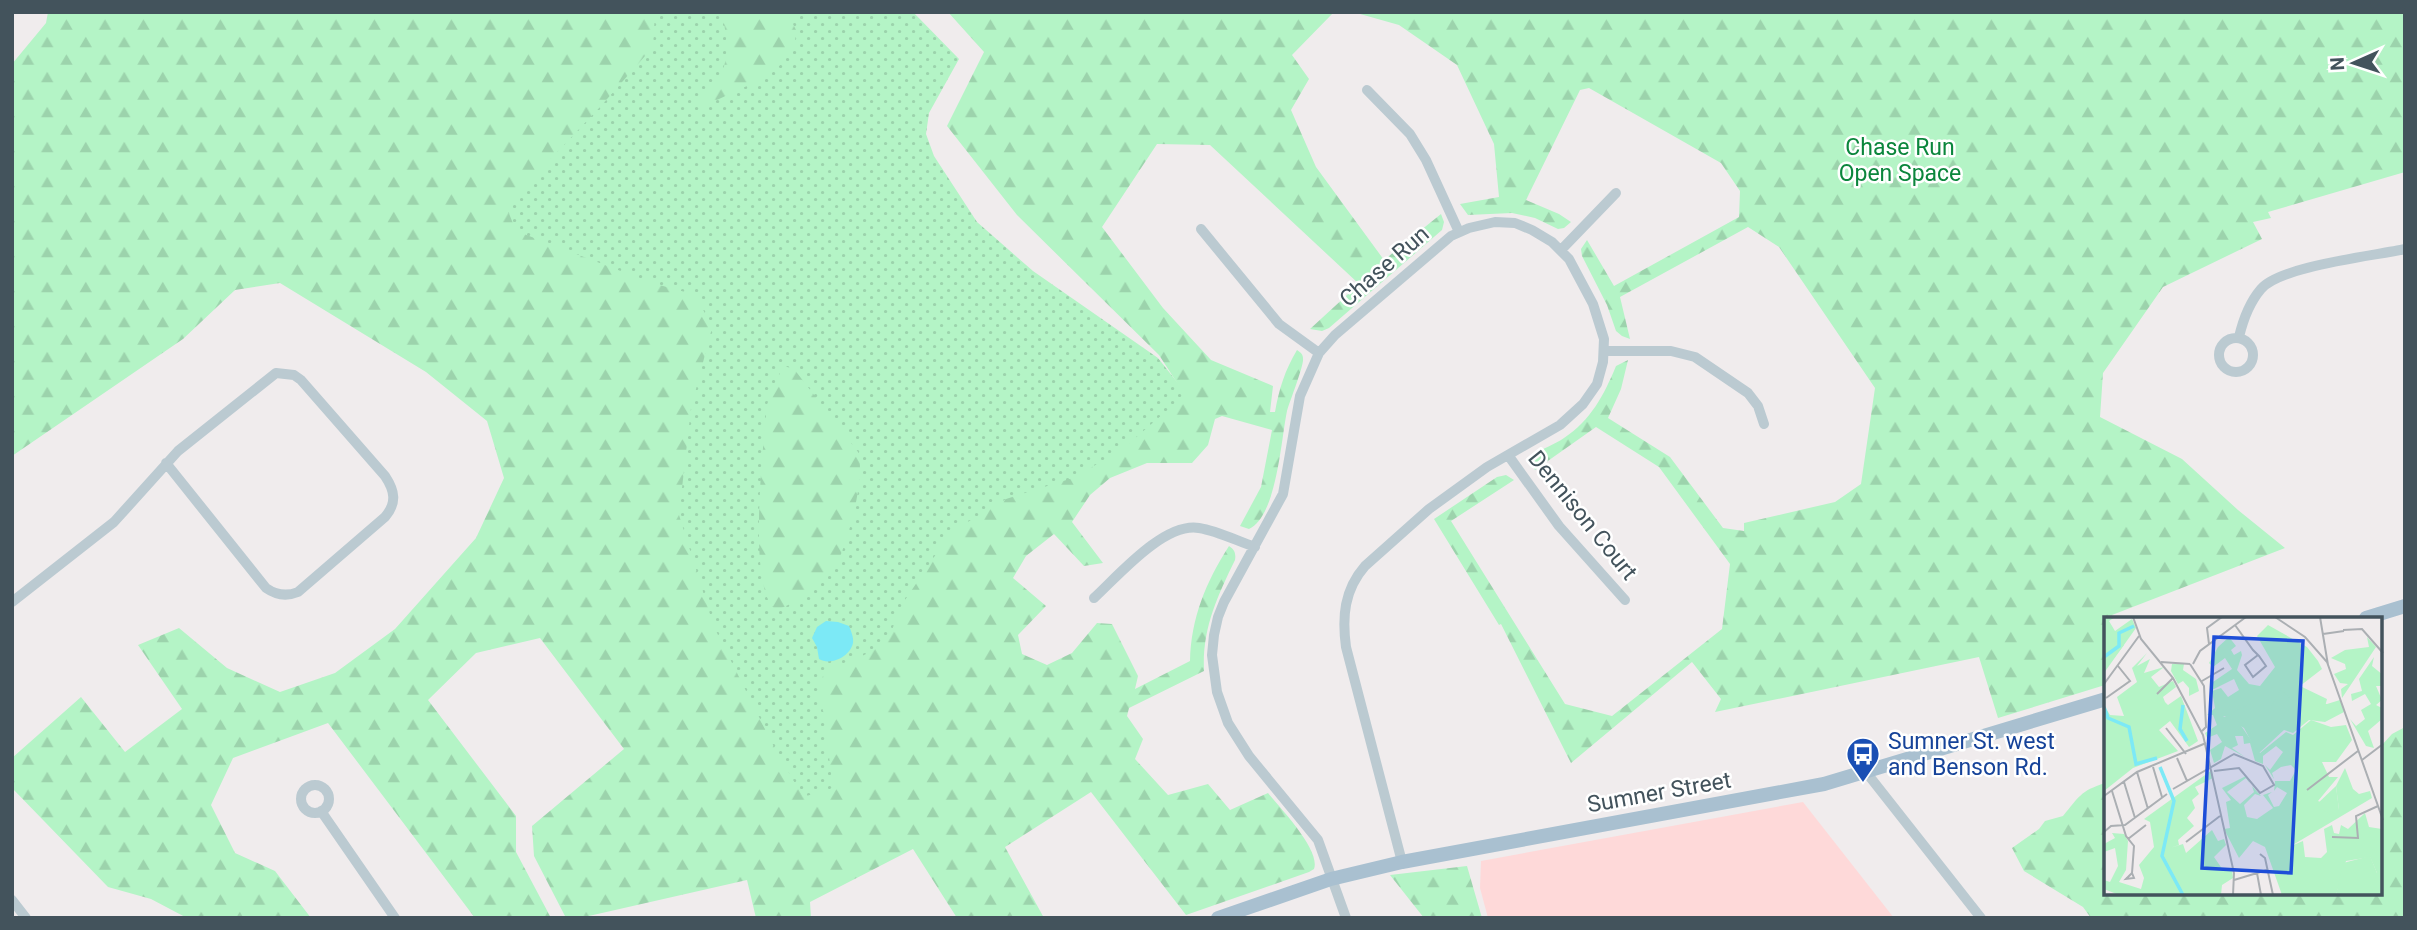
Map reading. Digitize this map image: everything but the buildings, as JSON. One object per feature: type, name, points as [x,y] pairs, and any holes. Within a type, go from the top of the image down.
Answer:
[{"type":"main road","points":[[2369,617],[2405,606]]},
{"type":"main road","name":"Sumner Street","points":[[1217,918],[1241,914],[1331,879],[1402,862],[1779,794],[1867,772],[2104,699]]},
{"type":"street","points":[[1367,90],[1410,134],[1426,160],[1459,233]]},
{"type":"street","points":[[1561,250],[1616,192]]},
{"type":"street","name":"Chase Run","points":[[1346,918],[1318,839],[1236,737],[1221,708],[1212,655],[1218,617],[1283,494],[1300,396],[1319,353],[1443,241],[1485,224],[1515,223],[1543,235],[1561,250],[1575,268],[1602,329],[1604,351],[1597,384],[1583,404],[1560,425],[1508,455],[1429,509],[1357,574],[1345,603],[1346,647],[1402,862]]},
{"type":"street","points":[[1201,229],[1279,324],[1319,353]]},
{"type":"street","points":[[2239,337],[2245,314],[2262,287],[2277,278],[2319,265],[2403,250],[2405,264]]},
{"type":"street","points":[[1604,351],[1671,351],[1695,357],[1748,393],[1758,406],[1764,424]]},
{"type":"street","points":[[12,602],[114,522],[166,463],[276,373],[294,375],[301,380],[392,487],[394,500],[385,517],[298,592],[280,594],[266,588],[166,463]]},
{"type":"street","name":"Dennison Court","points":[[1508,455],[1559,526],[1625,600]]},
{"type":"street","points":[[1094,598],[1158,541],[1182,528],[1197,528],[1255,547]]},
{"type":"street","points":[[1867,772],[1982,918]]},
{"type":"street","points":[[321,811],[395,918]]},
{"type":"street","points":[[12,900],[26,918]]},
{"type":"shaded area","points":[[1803,802],[1894,918],[1488,918],[1480,888],[1481,861]]},
{"type":"green space","points":[[48,12],[655,12],[653,47],[506,206],[516,231],[652,283],[696,295],[712,328],[691,408],[679,515],[714,627],[774,747],[803,797],[833,788],[818,685],[828,667],[855,660],[886,643],[905,600],[951,532],[1006,499],[1076,477],[1126,446],[1185,395],[1159,355],[1017,215],[947,126],[984,52],[948,12],[1334,12],[1292,55],[1309,79],[1291,110],[1316,167],[1384,260],[1441,214],[1444,222],[1442,230],[1329,328],[1322,331],[1310,329],[1359,284],[1210,145],[1157,144],[1102,227],[1163,308],[1211,360],[1273,386],[1270,412],[1275,412],[1283,380],[1297,350],[1302,355],[1301,368],[1287,411],[1272,493],[1258,521],[1249,529],[1240,526],[1261,487],[1272,430],[1222,416],[1215,419],[1208,445],[1192,463],[1147,463],[1110,478],[1090,495],[1072,522],[1103,563],[1084,566],[1054,534],[1026,556],[1013,578],[1046,606],[1018,635],[1022,654],[1047,665],[1072,653],[1097,623],[1112,624],[1138,676],[1135,689],[1190,661],[1193,630],[1201,601],[1229,546],[1233,549],[1235,560],[1208,627],[1204,671],[1129,708],[1127,716],[1143,739],[1135,759],[1168,795],[1208,784],[1230,810],[1268,793],[1306,841],[1315,861],[1314,869],[1186,915],[1091,792],[1005,847],[1044,918],[957,918],[913,849],[810,902],[811,918],[756,918],[747,880],[580,918],[566,918],[534,856],[532,826],[624,749],[540,638],[476,653],[428,700],[516,816],[516,852],[551,918],[475,918],[328,723],[233,758],[211,805],[235,853],[275,871],[311,918],[187,918],[151,899],[108,887],[12,788],[12,758],[81,697],[125,752],[182,709],[138,645],[179,628],[227,668],[280,692],[335,673],[395,629],[476,538],[504,478],[487,421],[426,372],[280,283],[235,290],[183,339],[12,456],[12,64],[46,23]]},
{"type":"green space","points":[[633,12],[913,12],[959,59],[929,113],[926,134],[934,156],[977,222],[1033,271],[1158,358],[1197,407],[930,574],[844,802],[797,818],[504,234],[482,204]]},
{"type":"green space","points":[[722,12],[787,12],[796,30],[795,42],[791,52],[768,76],[704,106],[701,103],[703,96],[717,80],[725,64],[727,47]]},
{"type":"green space","name":"Chase Run Open Space","points":[[1353,12],[2405,12],[2405,172],[2268,212],[2271,218],[2253,222],[2262,239],[2163,287],[2103,373],[2100,417],[2182,459],[2285,548],[2112,615],[2113,617],[2104,617],[2104,685],[1998,718],[1979,657],[1715,712],[1721,699],[1692,662],[1571,763],[1501,624],[1499,625],[1434,519],[1497,477],[1506,475],[1514,480],[1451,521],[1565,704],[1612,716],[1722,629],[1730,564],[1659,467],[1596,427],[1535,470],[1531,462],[1534,454],[1560,440],[1582,423],[1601,397],[1616,366],[1628,360],[1621,389],[1608,418],[1670,457],[1723,528],[1744,531],[1744,523],[1835,502],[1861,484],[1875,388],[1779,247],[1748,227],[1620,297],[1630,339],[1622,336],[1616,331],[1581,249],[1587,240],[1614,286],[1739,217],[1740,191],[1721,163],[1589,88],[1580,90],[1526,200],[1571,222],[1558,229],[1535,218],[1512,213],[1468,215],[1460,204],[1499,197],[1494,144],[1457,65],[1399,25]]},
{"type":"green space","points":[[784,366],[794,369],[858,452],[860,477],[846,541],[836,566],[809,592],[776,610],[767,597],[762,574],[759,513],[767,405]]},
{"type":"green space","points":[[2405,727],[2405,918],[2091,918],[2083,907],[2024,871],[2012,848],[2039,829],[2045,821],[2063,816],[2085,792],[2104,783],[2104,895],[2382,895],[2382,745],[2392,734]]},
{"type":"green space","points":[[1467,866],[1482,918],[1424,918],[1390,875]]},
{"type":"water","points":[[826,621],[849,626],[853,639],[848,652],[834,661],[819,659],[812,638],[817,627]]},
{"type":"place","name":"Sumner St. west and Benson Rd.","points":[[1863,784]]}]
